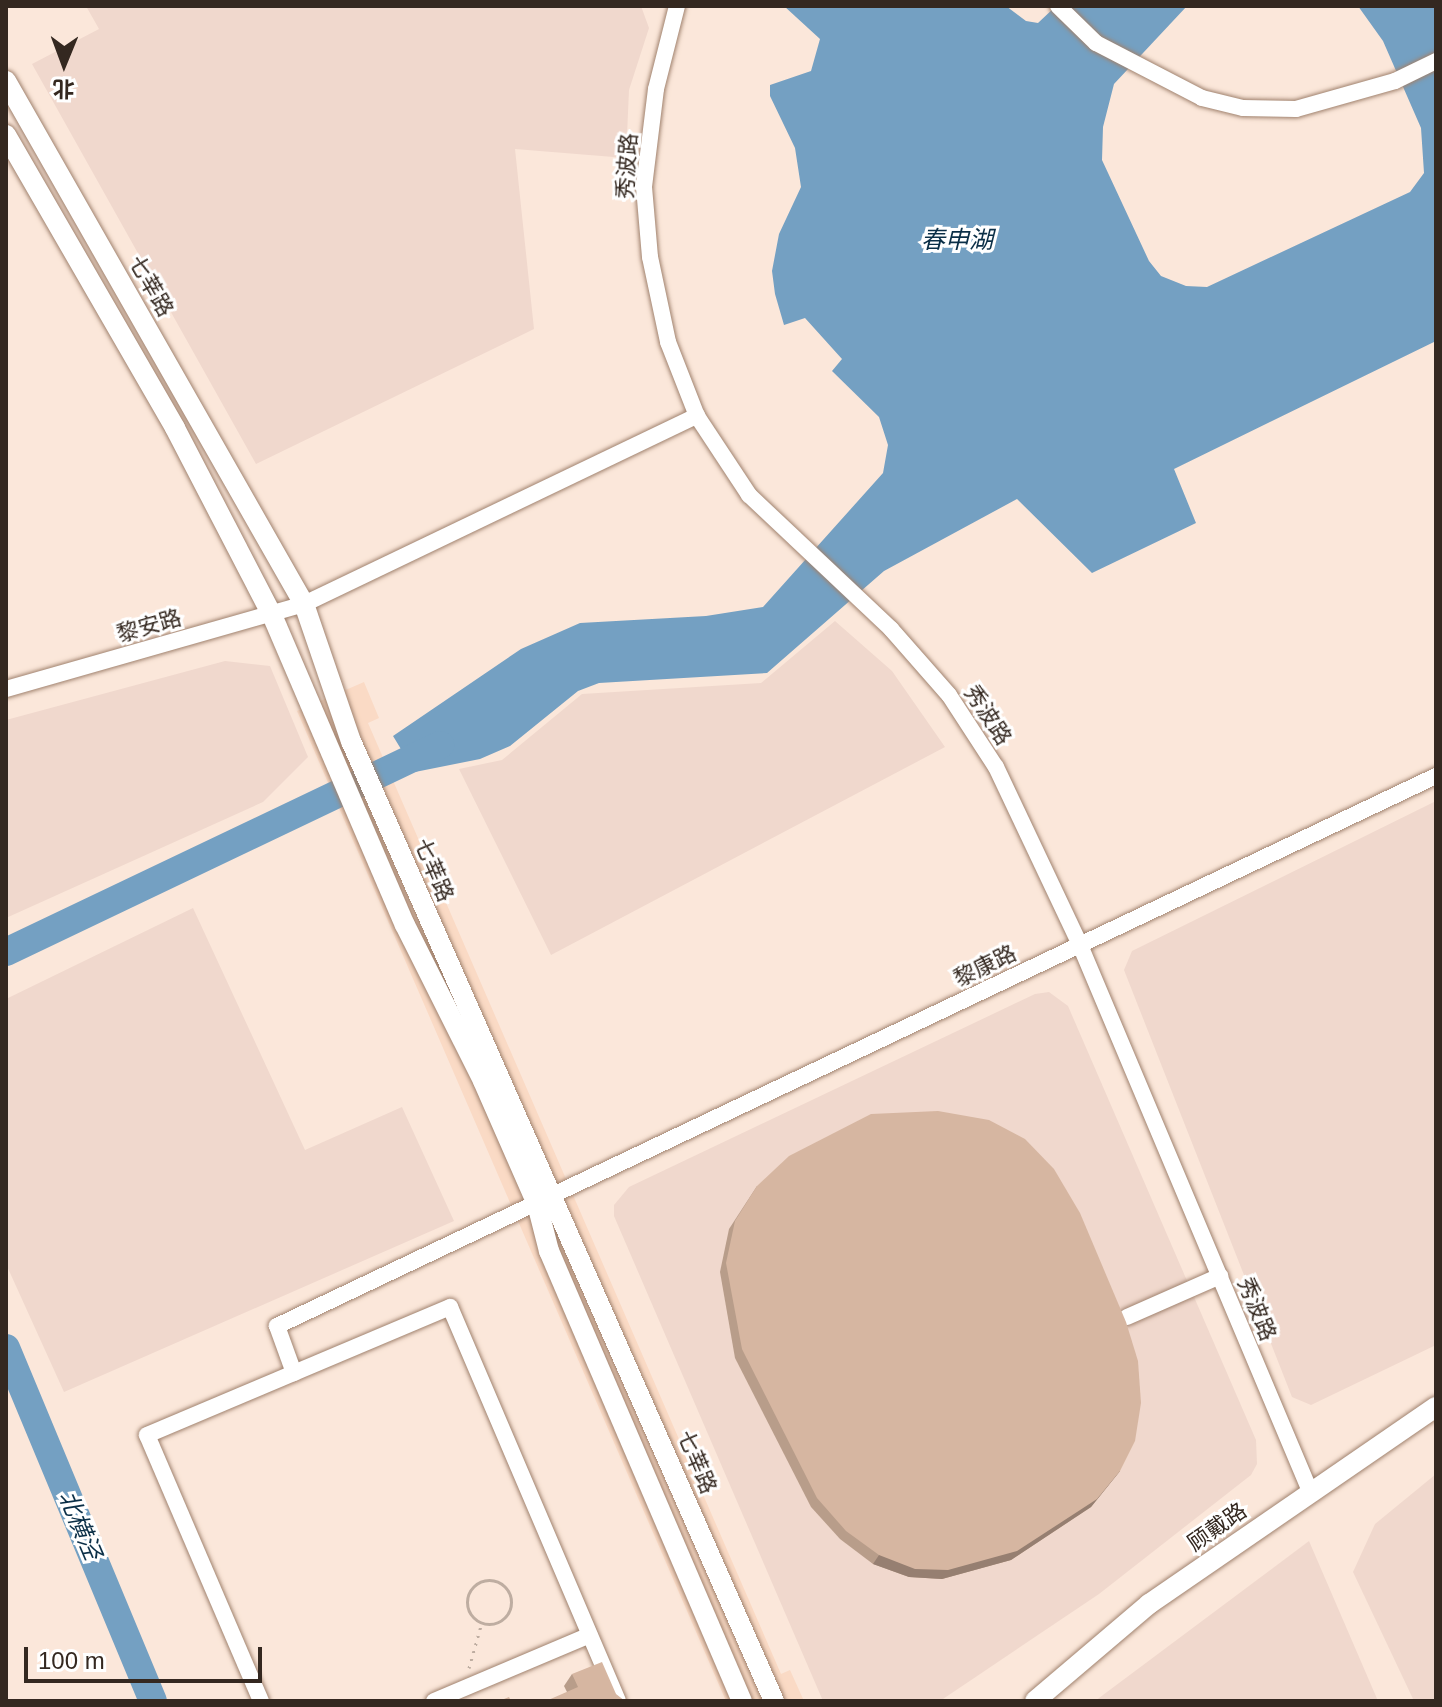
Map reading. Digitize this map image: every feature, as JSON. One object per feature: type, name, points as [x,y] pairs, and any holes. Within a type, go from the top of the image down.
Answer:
[{"type":"main road","name":"七莘路","points":[[6,81],[304,604],[360,817],[405,925],[545,1200],[549,1251],[742,1701]]},
{"type":"main road","name":"七莘路","points":[[6,135],[175,428],[342,745],[382,810],[545,1200],[774,1701]]},
{"type":"main road","name":"顾戴路","points":[[1035,1701],[1149,1604],[1436,1407]]},
{"type":"street","name":"秀波路","points":[[677,6],[656,89],[644,187],[650,257],[668,342],[697,416],[749,495],[861,601],[949,695],[996,767],[1080,945],[1310,1491]]},
{"type":"street","points":[[1058,6],[1096,43],[1202,98],[1243,108],[1296,109],[1395,81],[1436,61]]},
{"type":"street","name":"黎安路","points":[[6,689],[304,604],[697,416]]},
{"type":"street","name":"黎康路","points":[[294,1373],[277,1326],[1436,776]]},
{"type":"street","points":[[1127,1317],[1220,1276]]},
{"type":"street","points":[[261,1701],[147,1435],[450,1307],[618,1701]]},
{"type":"street","points":[[434,1701],[590,1635]]},
{"type":"path","points":[[495,1580],[507,1589],[510,1609],[501,1620],[482,1622],[469,1611],[467,1597],[475,1584],[495,1580]]},
{"type":"path","points":[[470,1686],[469,1656],[482,1622]]},
{"type":"shaded area","points":[[86,6],[641,6],[649,28],[629,90],[626,158],[515,149],[534,329],[256,464],[32,64],[99,29]]},
{"type":"shaded area","points":[[835,621],[892,671],[945,747],[551,955],[459,769],[502,760],[582,694],[761,683]]},
{"type":"shaded area","points":[[225,661],[270,666],[308,757],[263,802],[6,918],[6,720]]},
{"type":"shaded area","points":[[364,682],[379,718],[368,723],[781,1674],[790,1670],[804,1701],[726,1701],[297,711]]},
{"type":"shaded area","points":[[1436,801],[1436,1345],[1311,1405],[1292,1397],[1124,970],[1132,951]]},
{"type":"shaded area","points":[[193,908],[305,1150],[402,1107],[454,1221],[64,1392],[6,1264],[6,999]]},
{"type":"shaded area","points":[[1049,992],[1068,1006],[1256,1440],[1257,1464],[1251,1475],[1099,1594],[940,1701],[823,1701],[614,1216],[614,1205],[629,1187],[1035,994]]},
{"type":"shaded area","points":[[1436,1474],[1436,1701],[1414,1701],[1353,1572],[1375,1524]]},
{"type":"shaded area","points":[[1309,1541],[1378,1701],[1095,1701],[1103,1695]]},
{"type":"water","name":"春申湖","points":[[784,6],[1006,6],[1026,21],[1038,23],[1056,6],[1187,6],[1114,84],[1103,127],[1102,160],[1149,261],[1161,276],[1186,286],[1207,287],[1410,192],[1424,173],[1421,128],[1383,41],[1358,6],[1436,6],[1436,341],[1174,469],[1196,523],[1092,573],[1017,499],[884,571],[767,673],[599,683],[578,691],[510,746],[480,759],[415,772],[393,736],[521,649],[580,623],[706,616],[763,607],[883,473],[888,445],[879,417],[832,371],[842,359],[805,318],[784,325],[775,294],[772,271],[779,234],[801,187],[795,148],[770,96],[770,85],[811,71],[820,39]]},
{"type":"building","points":[[938,1111],[989,1120],[1025,1139],[1054,1169],[1080,1213],[1126,1322],[1138,1361],[1141,1403],[1135,1441],[1120,1471],[1097,1499],[1017,1551],[948,1570],[915,1569],[879,1555],[846,1531],[817,1498],[742,1349],[726,1263],[735,1221],[757,1186],[789,1156],[871,1114]]},
{"type":"building","points":[[602,1662],[616,1694],[625,1701],[546,1701],[578,1687],[572,1674]]},
{"type":"waterway","points":[[6,952],[440,745]]},
{"type":"waterway","name":"北横泾","points":[[6,1348],[153,1701]]}]
